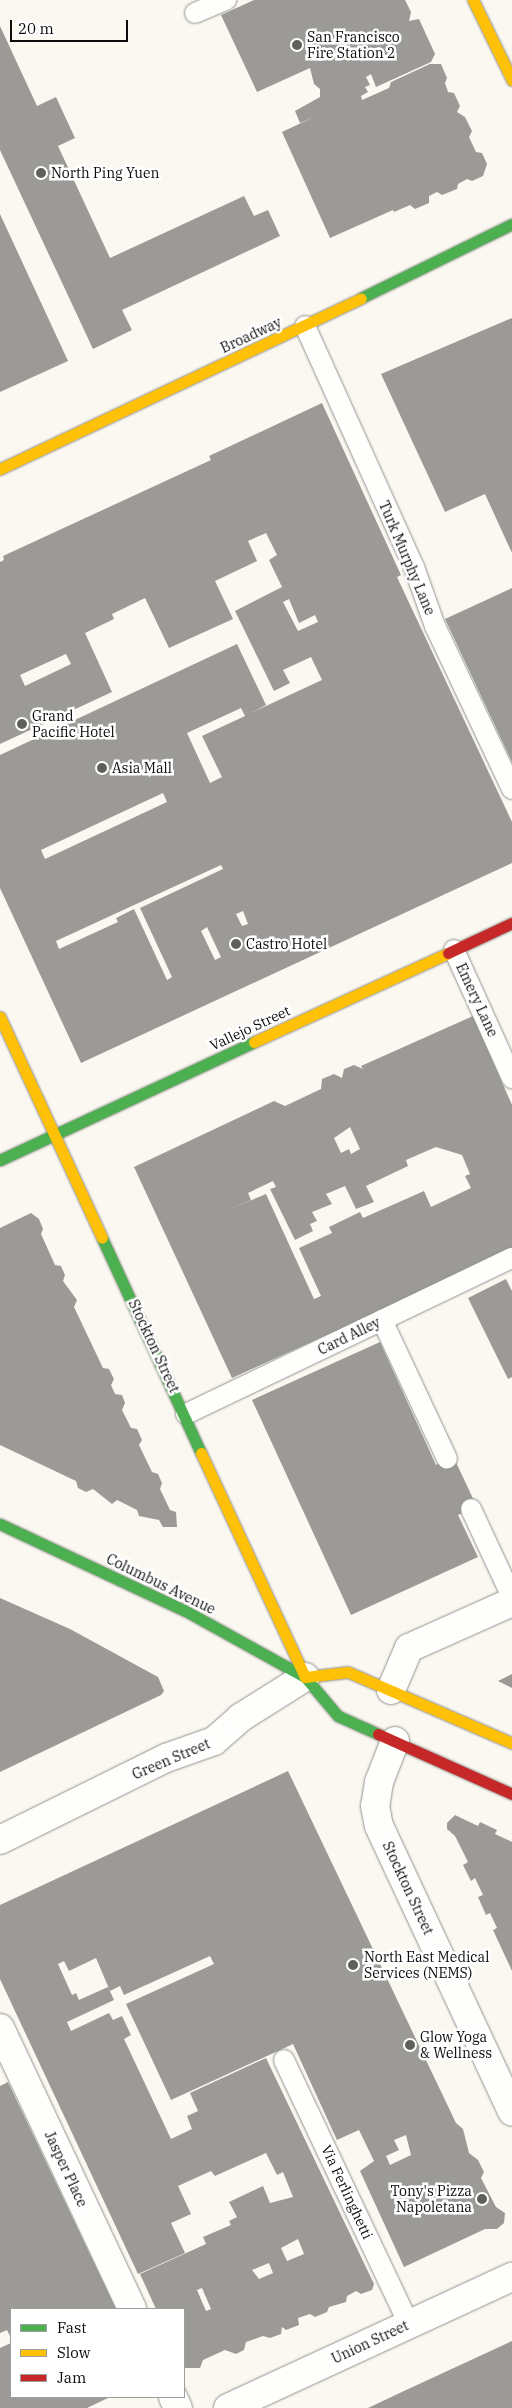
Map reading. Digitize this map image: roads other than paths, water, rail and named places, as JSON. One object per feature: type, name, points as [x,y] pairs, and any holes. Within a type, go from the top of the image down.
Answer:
[{"type":"street","points":[[473,0],[512,80]]},
{"type":"street","name":"Broadway","points":[[0,469],[305,326],[512,224]]},
{"type":"street","name":"Vallejo Street","points":[[0,1160],[512,923]]},
{"type":"street","name":"Stockton Street","points":[[0,1017],[186,1414],[305,1677]]},
{"type":"street","name":"Columbus Avenue","points":[[0,1524],[184,1610],[305,1677],[338,1716],[512,1794]]},
{"type":"street","points":[[391,1690],[409,1648],[512,1602]]},
{"type":"street","points":[[305,1677],[348,1672],[512,1743]]},
{"type":"street","name":"Green Street","points":[[0,1840],[166,1758],[214,1741],[240,1718],[305,1677]]},
{"type":"street","name":"Stockton Street","points":[[395,1741],[379,1782],[375,1806],[379,1826],[512,2111]]},
{"type":"street","name":"Jasper Place","points":[[0,2028],[132,2308]]},
{"type":"street","name":"Union Street","points":[[228,2408],[512,2276]]},
{"type":"lane","points":[[195,14],[226,0]]},
{"type":"lane","name":"Turk Murphy Lane","points":[[305,326],[414,567],[436,626],[512,789]]},
{"type":"lane","name":"Emery Lane","points":[[454,950],[512,1078]]},
{"type":"lane","name":"Card Alley","points":[[186,1414],[512,1258]]},
{"type":"lane","points":[[382,1320],[447,1459]]},
{"type":"lane","points":[[471,1509],[512,1597]]},
{"type":"lane","name":"Via Ferlinghetti","points":[[284,2060],[409,2324]]},
{"type":"place","name":"San Francisco Fire Station 2","points":[[297,45]]},
{"type":"place","name":"North Ping Yuen","points":[[41,173]]},
{"type":"place","name":"Grand Pacific Hotel","points":[[22,724]]},
{"type":"place","name":"Asia Mall","points":[[102,768]]},
{"type":"place","name":"Castro Hotel","points":[[236,944]]},
{"type":"place","name":"North East Medical Services (NEMS)","points":[[353,1965]]},
{"type":"place","name":"Glow Yoga & Wellness","points":[[410,2045]]},
{"type":"place","name":"Tony's Pizza Napoletana","points":[[482,2199]]}]
